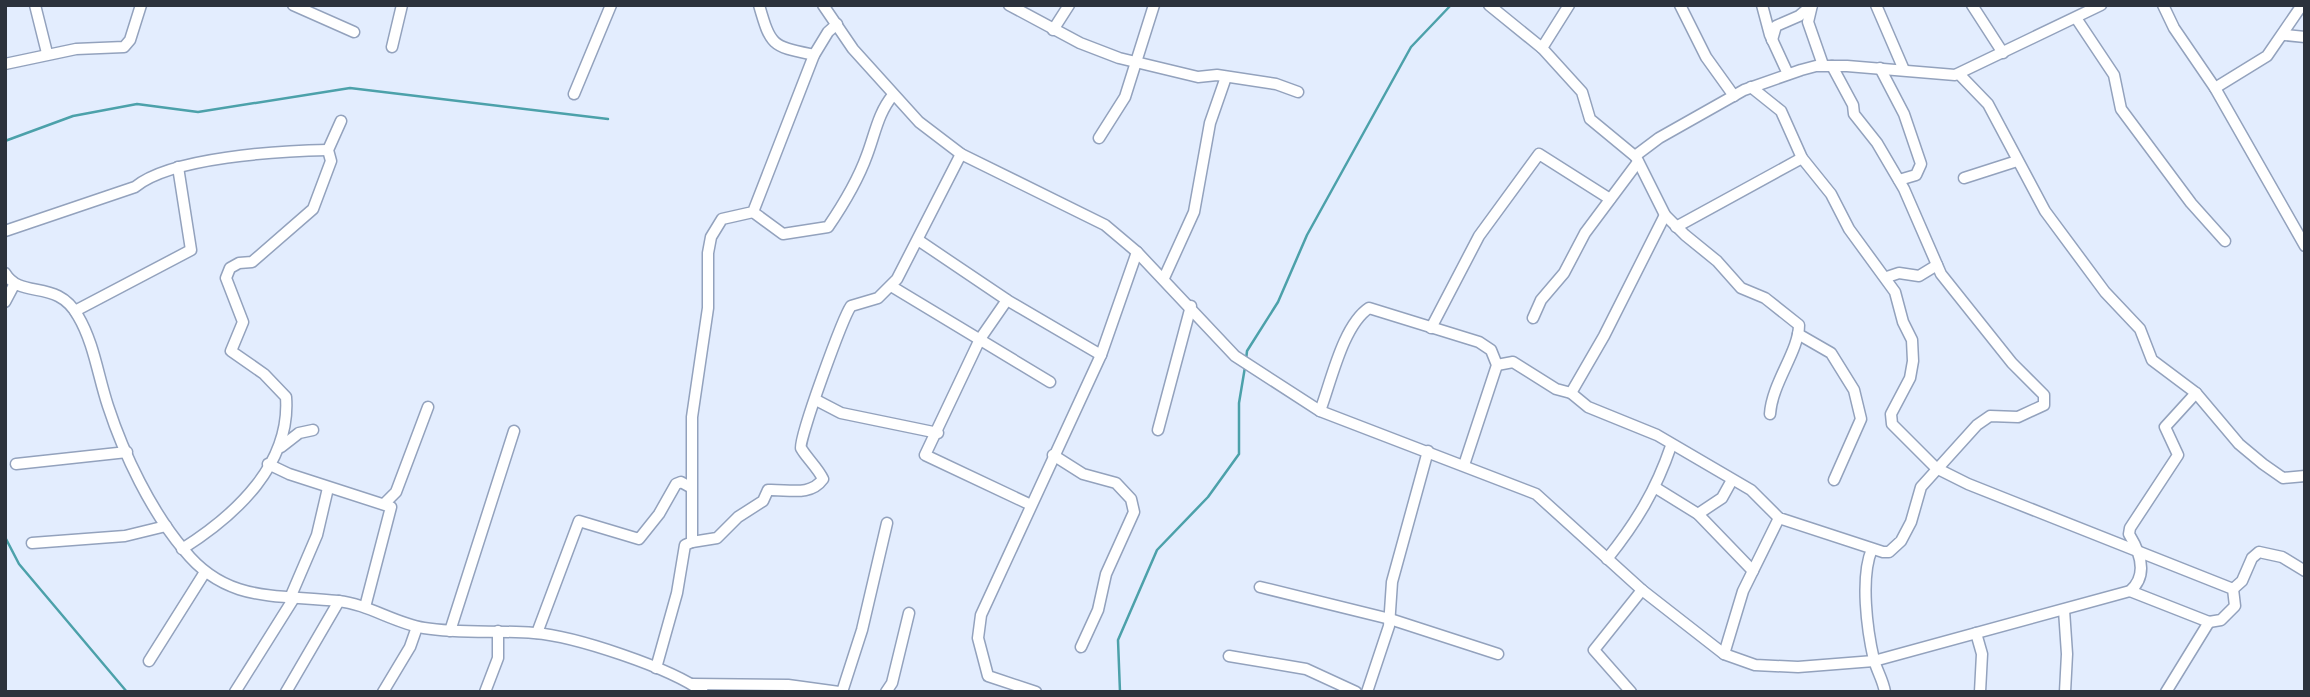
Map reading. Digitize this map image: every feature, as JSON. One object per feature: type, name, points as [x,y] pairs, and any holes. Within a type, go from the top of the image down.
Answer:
[{"type":"street","points":[[35,5],[47,53]]},
{"type":"street","points":[[5,64],[47,53],[124,47],[130,40],[141,5]]},
{"type":"street","points":[[293,5],[354,32]]},
{"type":"street","points":[[392,47],[402,5]]},
{"type":"street","points":[[575,94],[611,5]]},
{"type":"street","points":[[759,5],[766,33],[772,41],[790,50],[814,55]]},
{"type":"street","points":[[823,5],[853,49],[919,122],[961,154],[1105,225],[1164,278],[1235,356],[1320,411],[1536,494],[1642,590],[1724,654],[1755,665],[1798,667],[1874,661],[2130,592],[2209,622]]},
{"type":"street","points":[[1009,5],[1104,54],[1198,77],[1226,76],[1276,84],[1298,92]]},
{"type":"street","points":[[1053,30],[1069,5]]},
{"type":"street","points":[[1099,138],[1125,97],[1154,5]]},
{"type":"street","points":[[1489,5],[1542,48],[1582,92],[1590,118],[1637,159],[1665,215],[1676,227],[1717,261],[1741,288],[1765,298],[1798,323],[1798,334],[1771,399],[1770,414]]},
{"type":"street","points":[[1542,48],[1569,5]]},
{"type":"street","points":[[1680,5],[1706,57],[1734,96]]},
{"type":"street","points":[[1762,5],[1772,40],[1788,74]]},
{"type":"street","points":[[1772,40],[1776,26],[1812,5]]},
{"type":"street","points":[[1497,365],[1513,362],[1556,389],[1571,393],[1588,407],[1657,435],[1763,500],[1779,518],[1872,549],[1889,552],[1900,541],[1911,522],[1921,487],[1976,425],[1990,416],[2018,417],[2044,405],[2044,396],[1976,320],[1937,265],[1899,180],[1877,143],[1854,114],[1853,105],[1828,66],[1808,22],[1812,5]]},
{"type":"street","points":[[1876,5],[1904,70]]},
{"type":"street","points":[[1972,5],[2003,53]]},
{"type":"street","points":[[2073,5],[2114,75],[2121,109],[2191,203],[2224,241]]},
{"type":"street","points":[[1533,318],[1541,300],[1564,273],[1585,233],[1637,159],[1659,138],[1734,96],[1788,74],[1828,66],[1959,74],[2101,5]]},
{"type":"street","points":[[2163,5],[2174,28],[2215,88],[2305,246]]},
{"type":"street","points":[[2215,88],[2258,64],[2284,35],[2302,5]]},
{"type":"street","points":[[692,542],[692,417],[708,308],[707,263],[711,237],[722,219],[730,215],[750,215],[753,212],[814,55],[828,32],[837,24]]},
{"type":"street","points":[[2284,35],[2305,37]]},
{"type":"street","points":[[1880,68],[1905,114],[1921,164],[1916,175],[1899,180]]},
{"type":"street","points":[[1959,74],[1988,104],[2017,162],[2062,235],[2105,292],[2140,330],[2152,360],[2196,393],[2239,444],[2263,464],[2283,478],[2305,476]]},
{"type":"street","points":[[1164,278],[1194,212],[1210,123],[1226,76]]},
{"type":"street","points":[[1751,87],[1781,111],[1802,158],[1831,194],[1854,236],[1887,278],[1912,340],[1913,352],[1910,379],[1891,420],[1936,468],[2023,507],[2233,589]]},
{"type":"street","points":[[753,212],[783,233],[828,227],[844,204],[867,156],[885,105],[893,95]]},
{"type":"street","points":[[281,447],[286,397],[264,374],[231,351],[243,322],[226,278],[230,268],[239,263],[252,262],[313,209],[331,161],[328,150],[341,121]]},
{"type":"street","points":[[5,232],[135,187],[149,176],[178,167],[243,157],[328,150]]},
{"type":"street","points":[[656,668],[677,593],[685,545],[717,538],[738,517],[763,501],[768,490],[809,491],[823,479],[801,447],[803,428],[849,309],[878,298],[891,286],[918,240],[961,154]]},
{"type":"street","points":[[1431,328],[1479,236],[1539,154],[1610,199]]},
{"type":"street","points":[[1676,227],[1802,158]]},
{"type":"street","points":[[1964,178],[2017,162]]},
{"type":"street","points":[[75,311],[191,250],[178,167]]},
{"type":"street","points":[[1571,393],[1604,336],[1665,215]]},
{"type":"street","points":[[918,240],[1007,300],[1101,355]]},
{"type":"street","points":[[1035,692],[988,676],[978,638],[981,615],[1101,355],[1137,252]]},
{"type":"street","points":[[1887,278],[1899,273],[1919,276],[1937,265]]},
{"type":"street","points":[[5,273],[14,285],[61,296],[75,311],[127,452],[166,526],[182,549],[205,572],[250,594],[339,601],[365,607],[417,626],[450,631],[537,633],[656,668],[703,692]]},
{"type":"street","points":[[5,302],[14,285]]},
{"type":"street","points":[[891,286],[1050,382]]},
{"type":"street","points":[[1007,300],[980,339],[938,433],[927,448],[928,459],[1031,505]]},
{"type":"street","points":[[1158,430],[1191,306]]},
{"type":"street","points":[[1320,411],[1350,330],[1361,314],[1375,307],[1486,345],[1497,365],[1466,450],[1464,465]]},
{"type":"street","points":[[1798,334],[1831,354],[1854,390],[1861,419],[1834,480]]},
{"type":"street","points":[[2130,592],[2138,579],[2140,552],[2129,534],[2130,528],[2178,455],[2165,427],[2196,393]]},
{"type":"street","points":[[816,400],[841,413],[938,433]]},
{"type":"street","points":[[386,503],[396,492],[428,407]]},
{"type":"street","points":[[182,549],[212,530],[233,511],[266,472],[268,464],[281,447],[299,433],[313,430]]},
{"type":"street","points":[[450,631],[514,431]]},
{"type":"street","points":[[1607,559],[1643,512],[1656,488],[1671,446]]},
{"type":"street","points":[[1367,692],[1390,619],[1392,582],[1428,451]]},
{"type":"street","points":[[16,464],[127,452]]},
{"type":"street","points":[[1053,455],[1083,474],[1116,483],[1131,499],[1134,512],[1106,573],[1098,610],[1081,646]]},
{"type":"street","points":[[268,464],[328,488],[386,503],[391,508],[365,607]]},
{"type":"street","points":[[1698,514],[1722,498],[1732,481]]},
{"type":"street","points":[[537,633],[579,521],[639,539],[659,514],[676,484],[681,482],[690,487]]},
{"type":"street","points":[[235,692],[292,598],[317,534],[328,488]]},
{"type":"street","points":[[1656,488],[1698,514],[1753,571]]},
{"type":"street","points":[[1724,654],[1743,591],[1779,518]]},
{"type":"street","points":[[691,684],[788,685],[840,692],[862,630],[887,523]]},
{"type":"street","points":[[32,542],[125,536],[166,526]]},
{"type":"street","points":[[1872,549],[1864,585],[1874,661],[1885,692]]},
{"type":"street","points":[[2233,589],[2242,581],[2252,558],[2259,552],[2282,557],[2305,572]]},
{"type":"street","points":[[149,661],[205,572]]},
{"type":"street","points":[[1260,587],[1390,619],[1498,654]]},
{"type":"street","points":[[2166,692],[2209,622],[2227,615],[2235,606],[2233,589]]},
{"type":"street","points":[[1631,692],[1594,650],[1642,590]]},
{"type":"street","points":[[286,692],[339,601]]},
{"type":"street","points":[[2064,610],[2067,654],[2065,692]]},
{"type":"street","points":[[886,692],[892,683],[909,613]]},
{"type":"street","points":[[383,692],[410,647],[417,626]]},
{"type":"street","points":[[485,692],[498,657],[498,631]]},
{"type":"street","points":[[1976,634],[1982,654],[1980,692]]},
{"type":"street","points":[[1229,656],[1299,667],[1356,692]]},
{"type":"waterway","points":[[1246,360],[1247,351],[1278,302],[1307,235],[1411,47],[1451,5]]},
{"type":"waterway","points":[[5,141],[73,116],[137,104],[198,112],[350,88],[608,119]]},
{"type":"waterway","points":[[1120,692],[1118,640],[1157,550],[1208,497],[1239,454],[1239,403],[1245,367]]},
{"type":"waterway","points":[[5,537],[19,564],[127,692]]}]
